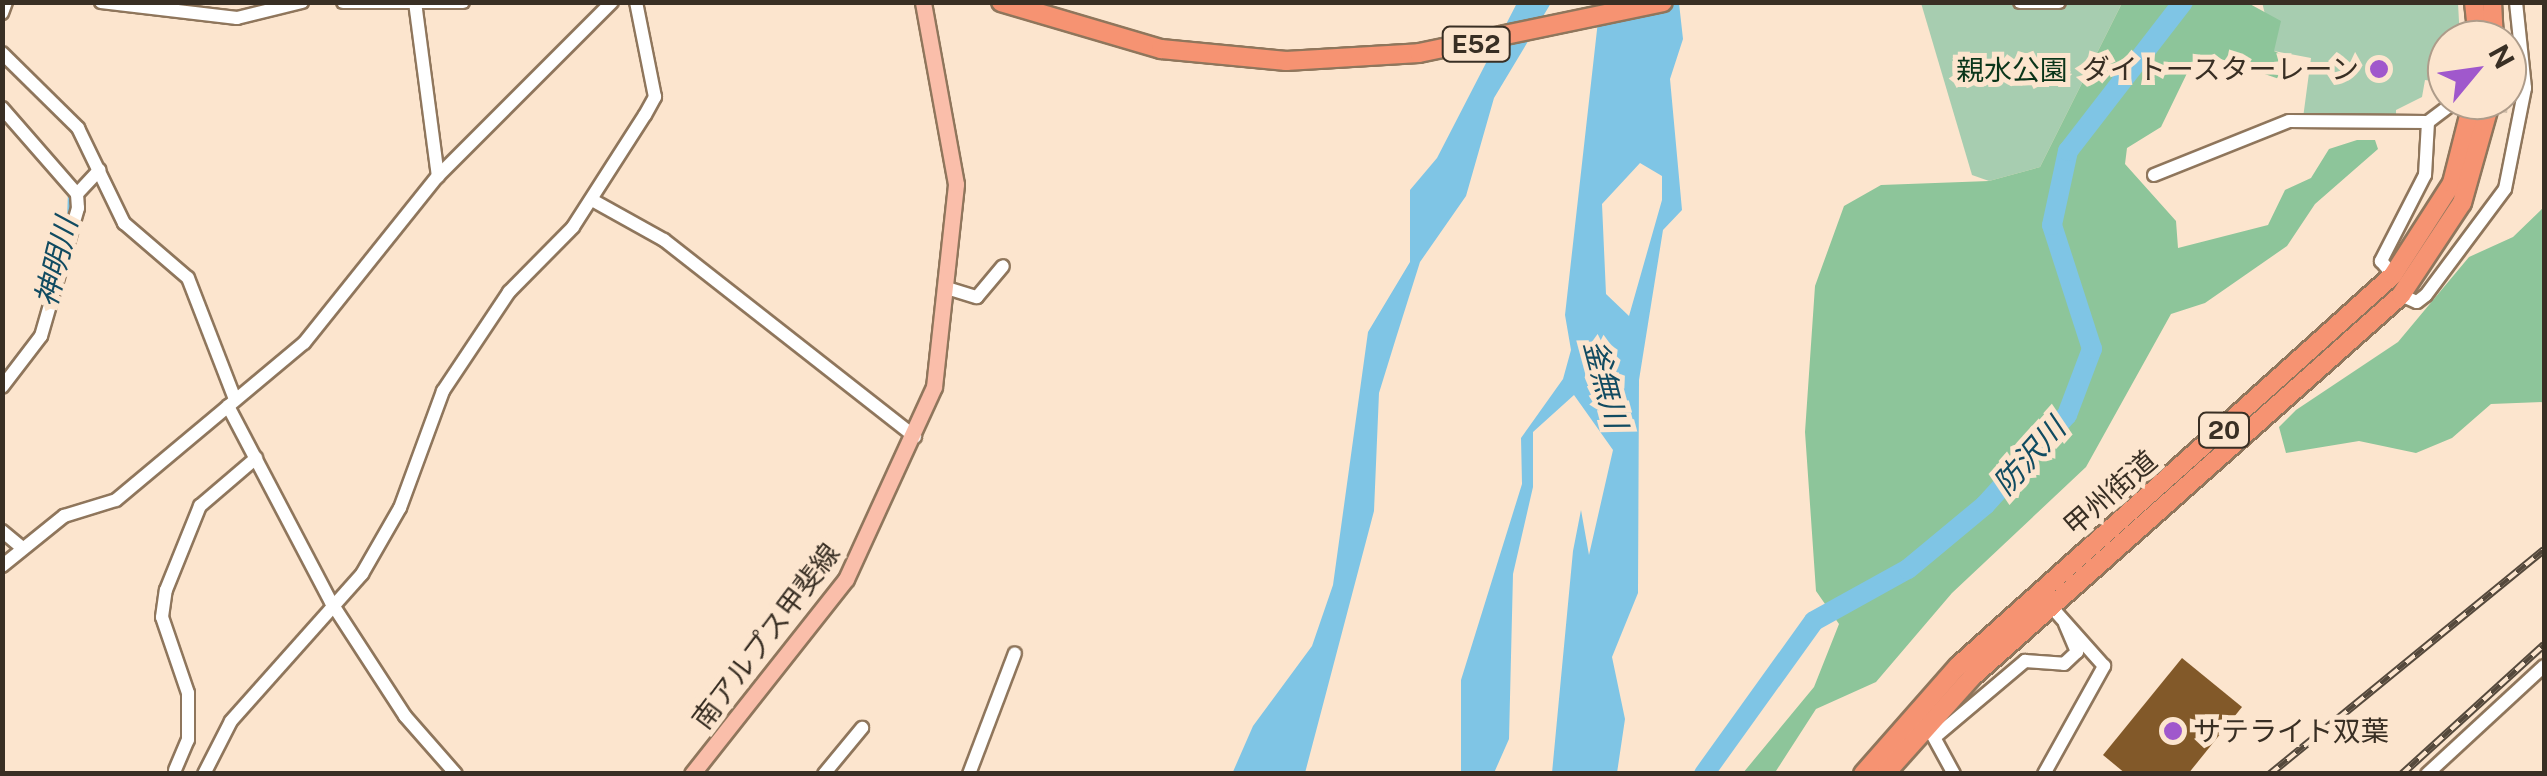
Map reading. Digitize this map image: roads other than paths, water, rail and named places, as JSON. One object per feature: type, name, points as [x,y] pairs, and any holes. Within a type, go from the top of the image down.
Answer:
[{"type":"highway","name":"E52","points":[[1001,2],[1161,49],[1286,61],[1419,53],[1663,2]]},
{"type":"highway","name":"甲州街道","points":[[1885,774],[2050,605],[2393,275],[2452,184],[2468,120]]},
{"type":"highway","name":"甲州街道","points":[[1864,774],[2401,295],[2462,202],[2498,120]]},
{"type":"main road","name":"南アルプス甲斐線","points":[[692,774],[846,580],[915,437],[934,387],[950,289],[956,184],[923,2]]},
{"type":"street","points":[[2,13],[6,2]]},
{"type":"street","points":[[101,2],[237,18],[302,2]]},
{"type":"street","points":[[343,2],[464,2]]},
{"type":"street","points":[[2,566],[64,516],[107,507],[304,343],[438,176],[612,2]]},
{"type":"street","points":[[204,774],[231,721],[332,602],[362,574],[400,508],[443,392],[509,292],[592,200],[655,97],[636,2]]},
{"type":"street","points":[[2020,2],[2059,2]]},
{"type":"street","points":[[415,5],[438,176]]},
{"type":"street","points":[[2,53],[78,128],[124,222],[196,292],[232,403],[256,458],[332,602],[405,716],[456,774]]},
{"type":"street","points":[[2,108],[77,194]]},
{"type":"street","points":[[2154,176],[2289,121],[2431,120]]},
{"type":"street","points":[[2401,295],[2417,302],[2477,234],[2512,169],[2507,120]]},
{"type":"street","points":[[2393,275],[2381,261],[2425,175],[2428,122]]},
{"type":"street","points":[[2,387],[46,326],[77,194],[99,170]]},
{"type":"street","points":[[592,200],[664,240],[915,437]]},
{"type":"street","points":[[950,289],[977,297],[1003,266]]},
{"type":"street","points":[[178,772],[188,740],[188,693],[162,617],[166,590],[200,506],[256,458]]},
{"type":"street","points":[[2,531],[22,548]]},
{"type":"street","points":[[1954,774],[1930,732],[2025,661],[2064,664],[2077,652],[2050,605]]},
{"type":"street","points":[[2044,774],[2104,677],[2097,652],[2050,605]]},
{"type":"street","points":[[970,774],[1015,653]]},
{"type":"street","points":[[2427,774],[2544,666]]},
{"type":"street","points":[[824,774],[862,728]]},
{"type":"water","points":[[1517,3],[1551,3],[1494,98],[1466,196],[1420,262],[1379,393],[1374,511],[1305,773],[1232,774],[1253,726],[1312,646],[1333,585],[1368,332],[1410,262],[1410,190],[1437,158]]},
{"type":"water","name":"釜無川","points":[[1600,3],[1679,3],[1683,39],[1670,79],[1682,210],[1663,230],[1639,380],[1638,593],[1612,657],[1625,719],[1617,773],[1552,773],[1573,551],[1581,510],[1589,555],[1613,450],[1574,395],[1533,432],[1533,487],[1513,574],[1509,739],[1494,773],[1461,774],[1461,680],[1522,484],[1521,438],[1563,379],[1571,350],[1565,315]],"holes":[[[1640,163],[1662,176],[1662,200],[1629,316],[1606,294],[1602,204]]]},
{"type":"waterway","name":"防沢川","points":[[1704,774],[1814,621],[1908,569],[1985,505],[2067,415],[2092,349],[2052,225],[2068,151],[2183,2]]},
{"type":"waterway","name":"神明川","points":[[2,100],[33,134]]},
{"type":"waterway","name":"神明川","points":[[69,220],[70,195]]},
{"type":"waterway","name":"神明川","points":[[2,376],[38,330]]},
{"type":"railway","points":[[2270,774],[2544,550]]},
{"type":"railway","points":[[2402,774],[2544,645]]},
{"type":"place","name":"ダイトースターレーン","points":[[2379,69]]},
{"type":"place","name":"サテライト双葉","points":[[2173,731]]},
{"type":"park label","name":"親水公園","points":[[2012,70]]}]
